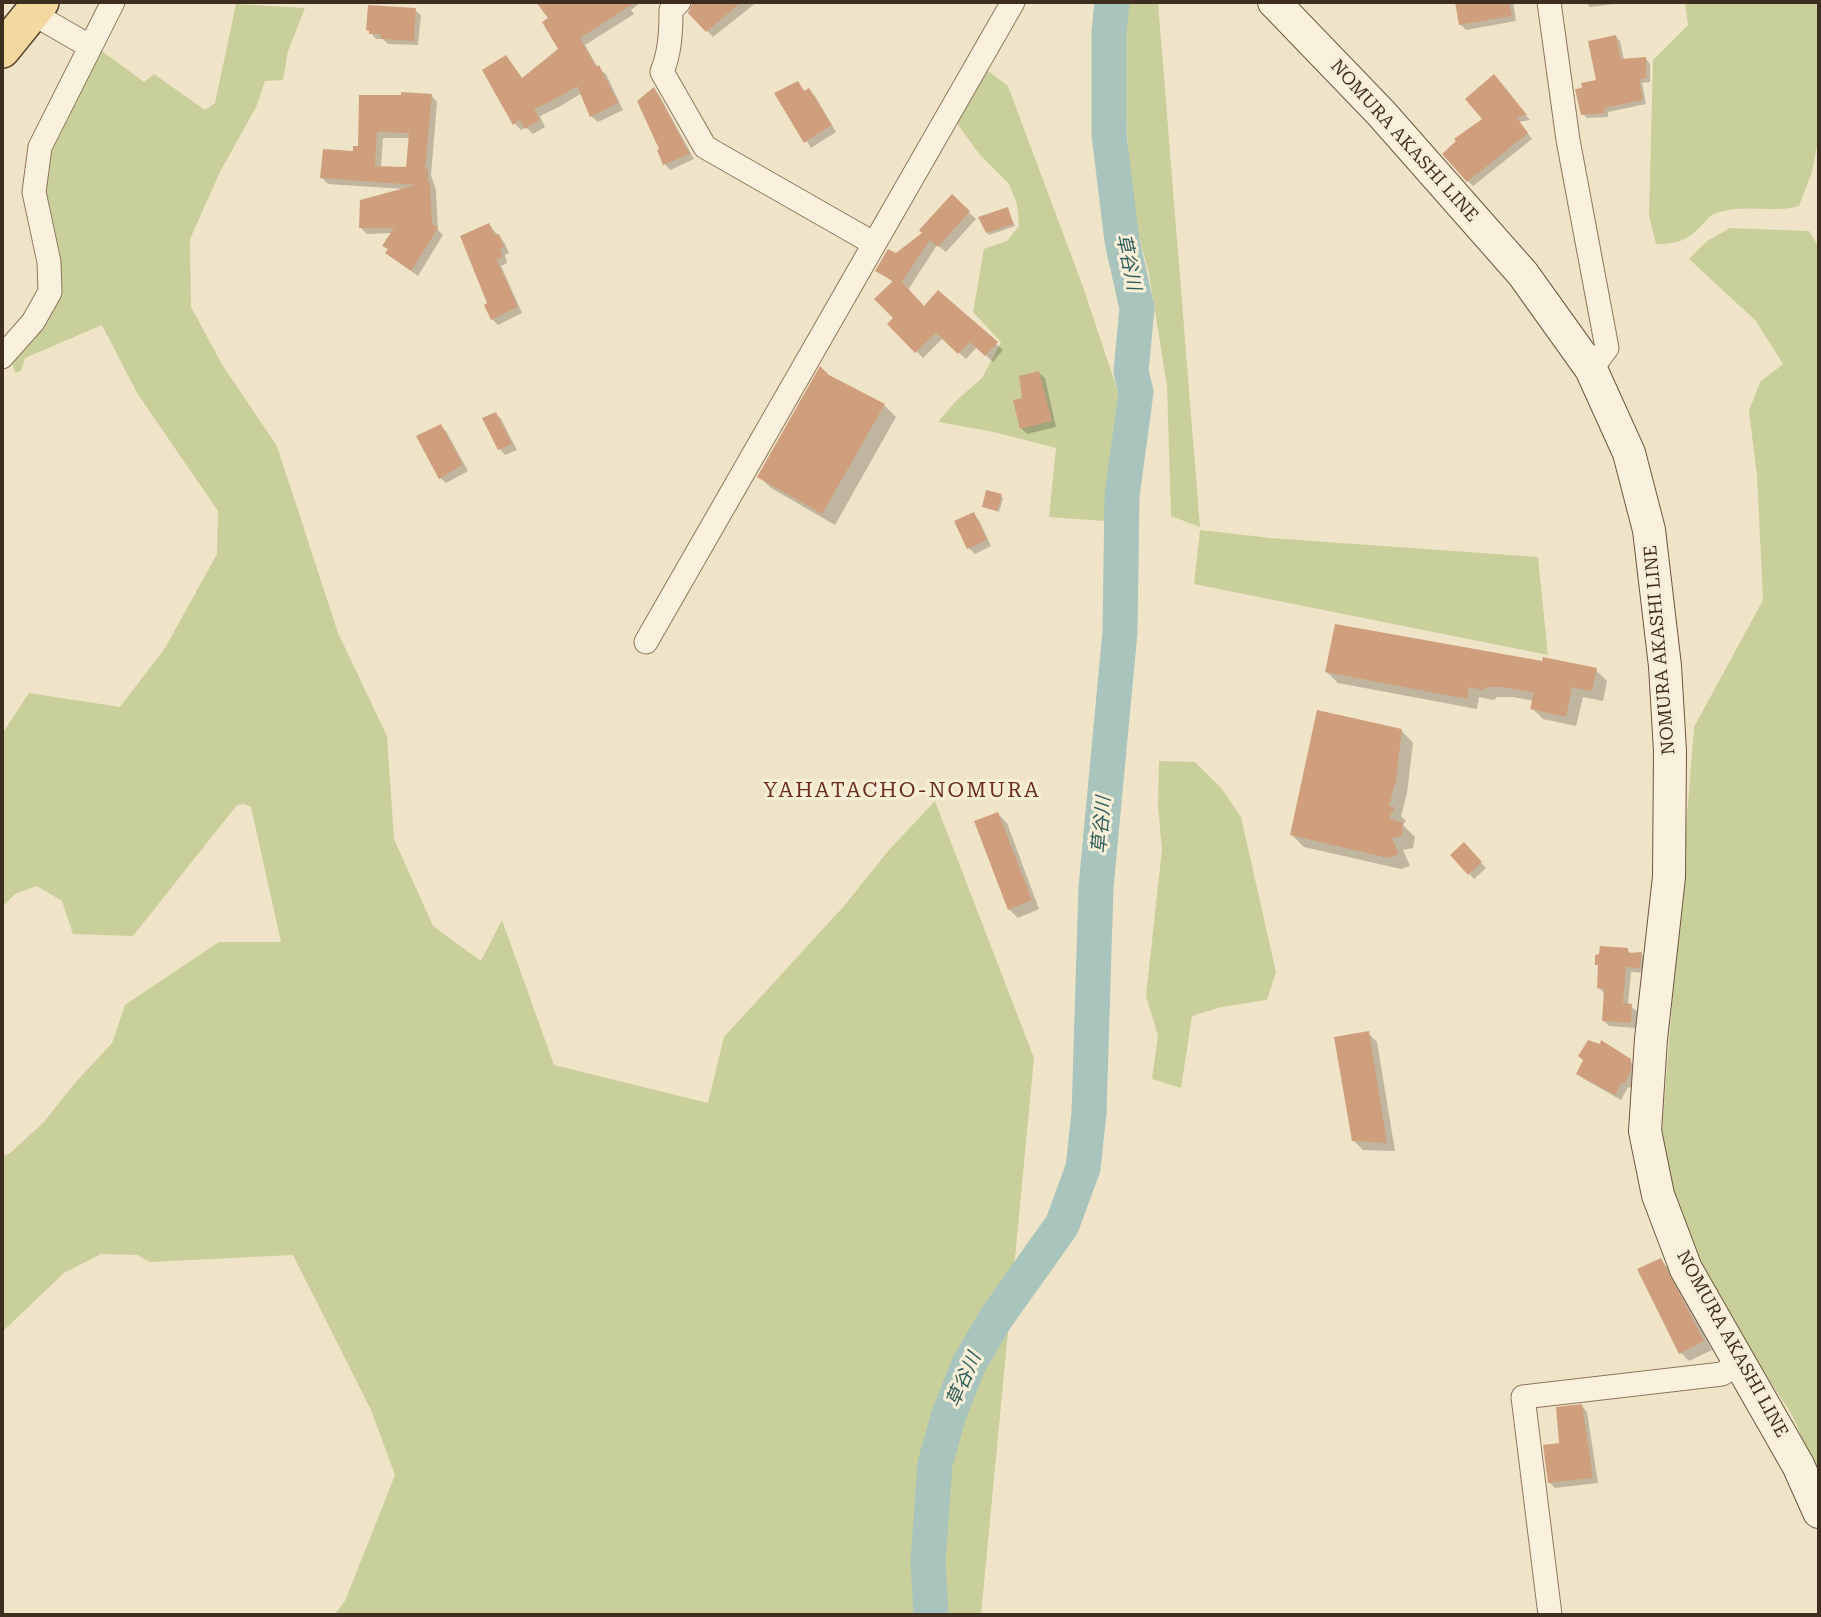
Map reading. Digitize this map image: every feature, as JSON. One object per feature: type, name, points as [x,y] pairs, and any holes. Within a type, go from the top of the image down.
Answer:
[{"type":"main road","name":"NOMURA AKASHI LINE","points":[[1274,2],[1381,113],[1523,274],[1591,369],[1629,453],[1649,530],[1665,666],[1670,751],[1670,877],[1651,1039],[1645,1131],[1658,1195],[1686,1269],[1798,1465],[1819,1512]]},
{"type":"main road","points":[[2,50],[36,7]]},
{"type":"street","points":[[2,357],[33,322],[50,292],[49,261],[34,192],[40,147],[113,2]]},
{"type":"street","points":[[679,2],[671,10],[671,37],[662,72],[705,147],[873,243]]},
{"type":"street","points":[[646,642],[1013,2]]},
{"type":"street","points":[[1549,2],[1568,141],[1607,348],[1591,369]]},
{"type":"street","points":[[36,7],[89,46]]},
{"type":"street","points":[[1550,1615],[1523,1397],[1722,1374],[1741,1362]]},
{"type":"green space","points":[[1120,2],[1158,2],[1200,527],[1171,516],[1167,386],[1149,274],[1131,207]]},
{"type":"green space","points":[[1685,2],[1819,2],[1819,136],[1812,172],[1799,206],[1727,210],[1711,216],[1683,240],[1656,244],[1649,216],[1653,60],[1688,25]]},
{"type":"green space","points":[[236,4],[305,8],[288,51],[283,80],[265,81],[256,107],[220,172],[190,239],[191,307],[223,366],[277,446],[338,633],[387,736],[394,839],[433,926],[481,961],[502,920],[554,1065],[708,1103],[724,1037],[844,906],[888,851],[935,801],[1034,1058],[981,1615],[334,1615],[345,1601],[395,1475],[371,1410],[293,1255],[150,1262],[137,1255],[101,1254],[64,1273],[2,1332],[2,1156],[9,1154],[44,1122],[112,1043],[125,1005],[219,942],[281,942],[251,807],[244,804],[237,805],[133,936],[73,934],[62,901],[37,886],[15,894],[2,907],[2,734],[29,693],[120,707],[165,648],[217,554],[218,511],[137,393],[102,325],[25,358],[21,371],[15,373],[10,356],[40,322],[43,155],[95,46],[144,82],[154,74],[205,110],[215,103]]},
{"type":"green space","points":[[983,67],[1008,86],[1082,284],[1118,392],[1118,522],[1049,517],[1056,448],[994,432],[938,422],[956,401],[982,378],[1001,342],[973,312],[984,249],[1007,241],[1019,226],[1017,204],[1009,184],[980,155],[953,118]]},
{"type":"green space","points":[[1730,228],[1809,231],[1819,247],[1819,1477],[1792,1415],[1725,1313],[1684,1236],[1660,1156],[1694,727],[1763,600],[1757,476],[1749,411],[1760,382],[1783,364],[1756,321],[1689,259],[1707,241]]},
{"type":"green space","points":[[1200,530],[1271,538],[1538,557],[1548,655],[1194,584]]},
{"type":"green space","points":[[1159,761],[1195,762],[1222,789],[1241,817],[1276,972],[1267,1000],[1221,1007],[1192,1016],[1181,1088],[1152,1079],[1158,1036],[1146,996],[1162,849],[1158,807]]},
{"type":"building","points":[[536,2],[636,2],[580,38],[596,67],[599,65],[618,103],[590,117],[577,86],[534,109],[540,120],[525,129],[520,120],[513,125],[482,70],[506,55],[522,78],[558,49],[542,22],[548,18]]},
{"type":"building","points":[[693,2],[742,2],[706,32],[688,13]]},
{"type":"building","points":[[1455,2],[1509,2],[1512,16],[1459,25]]},
{"type":"building","points":[[368,5],[416,8],[414,41],[381,39],[381,34],[369,34],[366,30]]},
{"type":"building","points":[[1616,35],[1621,59],[1646,57],[1646,78],[1639,79],[1643,100],[1604,108],[1605,113],[1581,115],[1575,89],[1582,88],[1581,83],[1596,80],[1588,41]]},
{"type":"building","points":[[1494,74],[1527,115],[1516,117],[1528,133],[1467,182],[1442,154],[1456,141],[1454,139],[1482,119],[1465,99]]},
{"type":"building","points":[[798,81],[804,91],[809,88],[832,125],[804,143],[774,93]]},
{"type":"building","points":[[654,87],[690,154],[663,165],[657,150],[659,149],[637,101]]},
{"type":"building","points":[[401,92],[432,94],[425,169],[428,169],[430,182],[432,224],[438,228],[411,271],[385,253],[388,249],[382,246],[394,228],[359,228],[360,200],[416,185],[320,178],[323,149],[353,151],[353,146],[358,146],[359,95],[401,95]],"holes":[[[377,132],[409,133],[406,167],[375,166]]]},
{"type":"building","points":[[952,194],[970,211],[938,247],[930,240],[902,282],[924,306],[938,290],[998,342],[985,356],[970,342],[958,354],[936,333],[915,353],[887,324],[893,318],[874,299],[893,281],[875,271],[888,249],[896,253],[922,233],[919,230]]},
{"type":"building","points":[[1008,207],[1013,224],[986,233],[978,217]]},
{"type":"building","points":[[489,223],[495,235],[499,234],[504,247],[500,249],[503,257],[497,260],[518,307],[491,320],[484,305],[487,303],[460,236]]},
{"type":"building","points":[[820,366],[829,375],[885,404],[822,514],[757,477]]},
{"type":"building","points":[[1039,371],[1052,421],[1020,429],[1013,400],[1022,398],[1019,376]]},
{"type":"building","points":[[496,412],[512,444],[498,450],[482,418]]},
{"type":"building","points":[[441,424],[463,465],[439,479],[416,436]]},
{"type":"building","points":[[986,490],[1002,494],[997,511],[982,507]]},
{"type":"building","points":[[974,512],[987,540],[967,549],[954,521]]},
{"type":"building","points":[[1335,624],[1542,661],[1543,657],[1597,668],[1592,691],[1572,687],[1566,717],[1530,709],[1534,693],[1501,687],[1486,687],[1483,690],[1469,687],[1467,699],[1325,672]]},
{"type":"building","points":[[1317,710],[1402,729],[1396,780],[1389,806],[1395,807],[1389,818],[1403,823],[1402,836],[1392,838],[1399,854],[1388,858],[1290,835]]},
{"type":"building","points":[[998,812],[1032,900],[1008,910],[974,821]]},
{"type":"building","points":[[1464,842],[1482,862],[1468,875],[1450,855]]},
{"type":"building","points":[[1600,946],[1628,948],[1628,953],[1642,952],[1640,968],[1626,967],[1623,1003],[1632,1004],[1631,1023],[1602,1021],[1604,989],[1597,988],[1598,965],[1595,965],[1595,955],[1599,954]]},
{"type":"building","points":[[1369,1031],[1387,1143],[1352,1141],[1334,1037]]},
{"type":"building","points":[[1588,1040],[1600,1044],[1601,1040],[1631,1059],[1631,1071],[1615,1095],[1576,1074],[1583,1060],[1578,1056]]},
{"type":"building","points":[[1661,1258],[1704,1341],[1679,1354],[1637,1269]]},
{"type":"building","points":[[1582,1404],[1593,1478],[1548,1483],[1543,1445],[1559,1443],[1556,1407]]},
{"type":"waterway","name":"草谷川","points":[[931,1615],[928,1561],[935,1464],[949,1414],[969,1364],[996,1318],[1062,1225],[1083,1168],[1089,1113],[1096,887],[1120,632],[1122,496],[1136,392],[1131,372],[1137,308],[1122,241],[1109,134],[1109,32],[1112,2]]},
{"type":"district","name":"YAHATACHO-NOMURA","points":[[902,791]]}]
